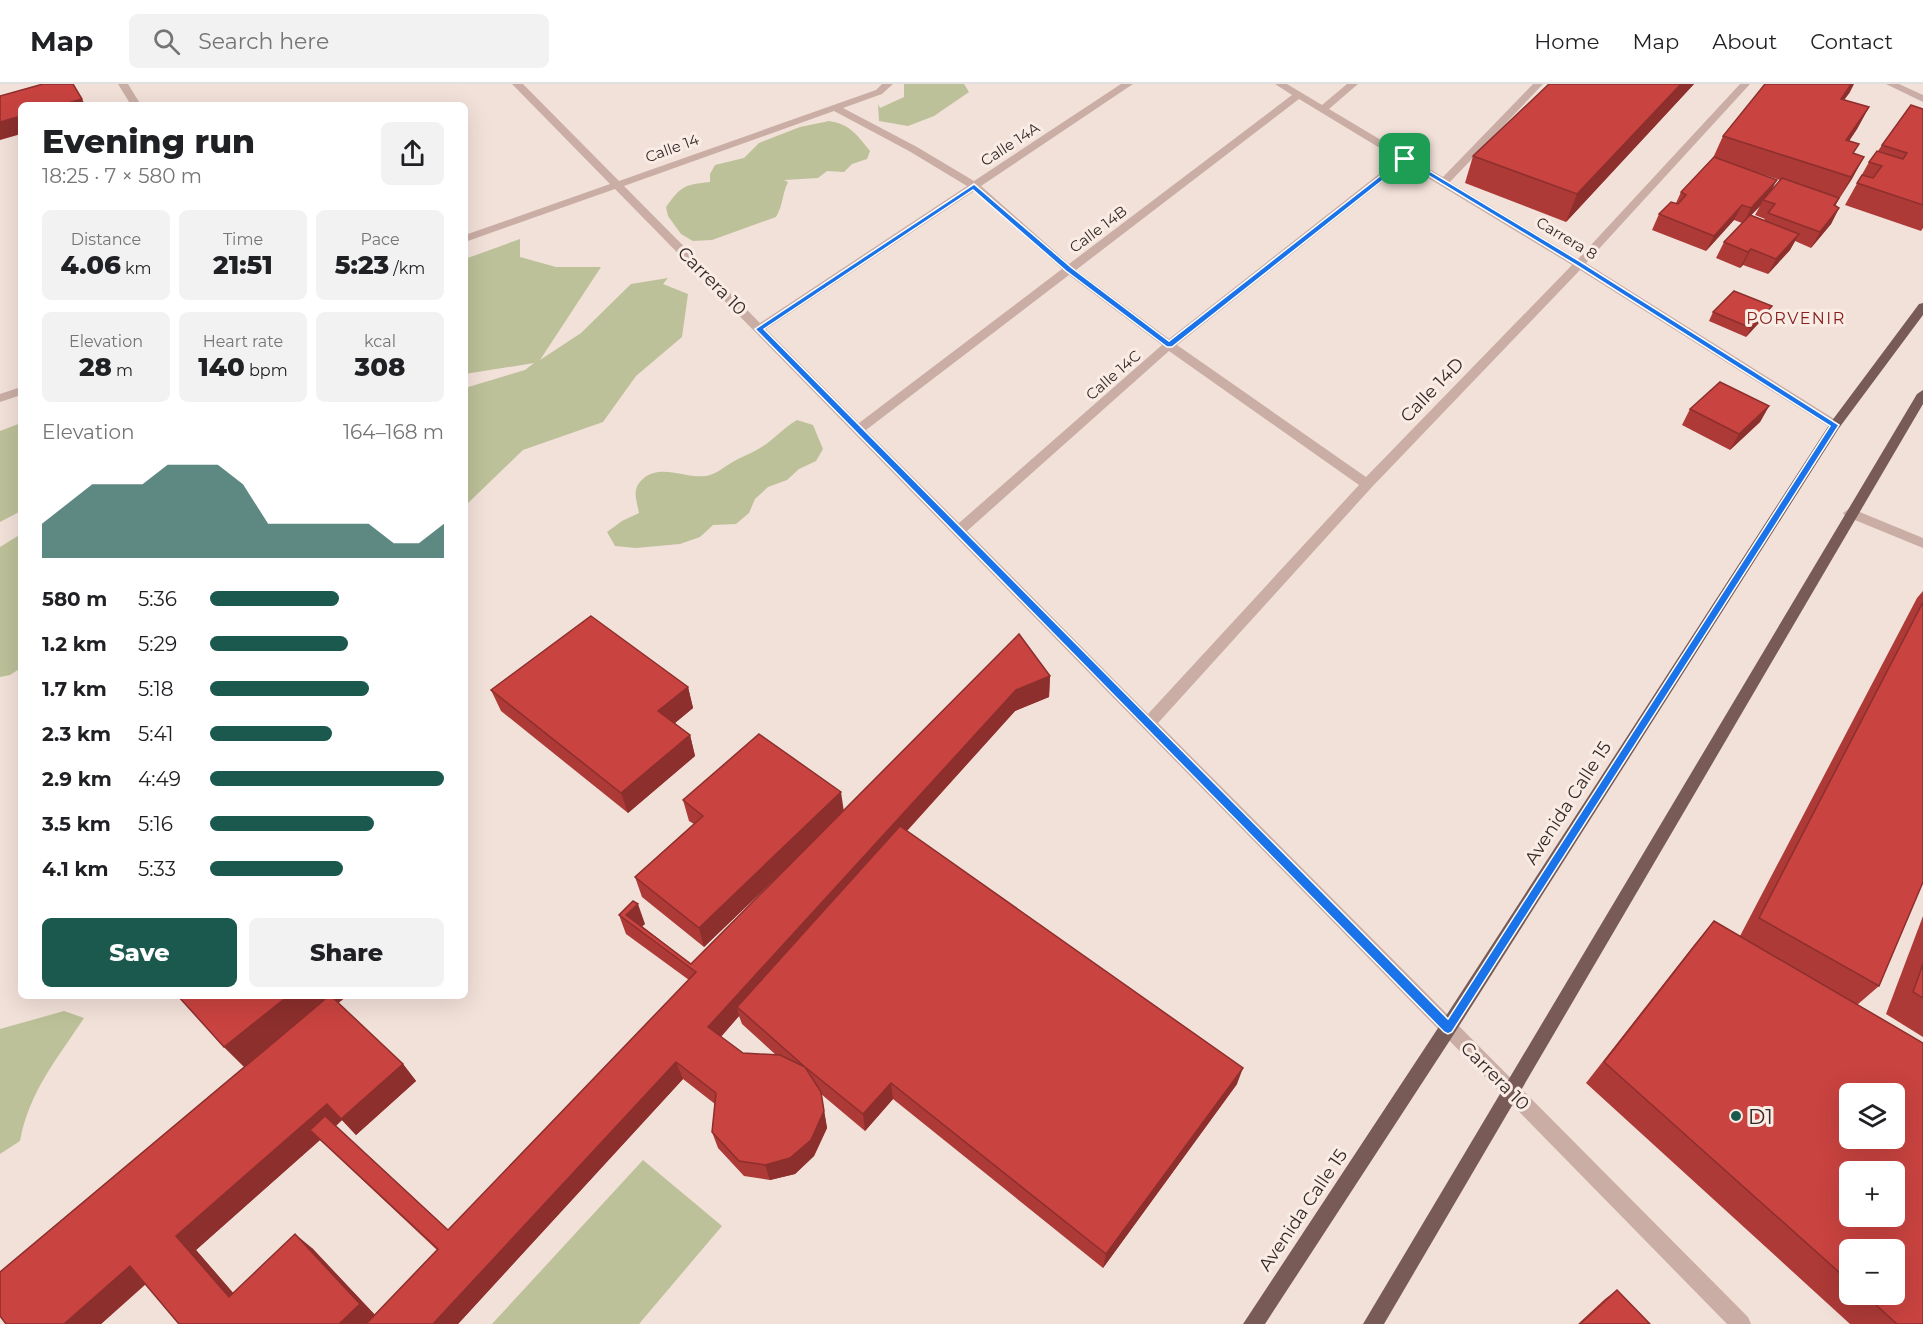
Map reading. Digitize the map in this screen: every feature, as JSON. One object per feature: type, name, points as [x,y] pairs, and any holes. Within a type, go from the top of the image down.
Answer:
[{"type":"main road","name":"Avenida Calle 15","points":[[1253,1324],[1448,1028],[1835,425],[1921,313]]},
{"type":"main road","points":[[1373,1324],[1512,1092],[1850,513],[1923,394]]},
{"type":"street","points":[[123,84],[134,102]]},
{"type":"street","name":"Carrera 10","points":[[517,84],[1741,1324]]},
{"type":"street","name":"Calle 14","points":[[468,238],[879,92],[888,84]]},
{"type":"street","name":"Calle 14A","points":[[759,329],[1128,84]]},
{"type":"street","name":"Carrera 8","points":[[1280,84],[1579,264],[1835,425]]},
{"type":"street","points":[[1324,109],[1353,84]]},
{"type":"street","points":[[1443,183],[1538,84]]},
{"type":"street","name":"Calle 14D","points":[[1148,723],[1367,484],[1579,264],[1745,84]]},
{"type":"street","points":[[1891,84],[1923,99]]},
{"type":"street","name":"Calle 14B","points":[[858,430],[1298,95]]},
{"type":"street","points":[[835,108],[913,149],[974,186],[1069,270],[1169,345],[1367,484]]},
{"type":"street","name":"Calle 14C","points":[[959,531],[1169,345],[1405,159]]},
{"type":"street","points":[[0,398],[18,392]]},
{"type":"street","points":[[1850,513],[1923,543]]},
{"type":"green space","points":[[904,84],[964,84],[969,92],[934,116],[908,126],[879,121],[878,104],[880,108],[904,97]]},
{"type":"green space","points":[[829,121],[848,128],[857,135],[870,151],[867,159],[852,164],[844,172],[827,171],[818,178],[784,180],[788,182],[776,217],[712,240],[693,241],[681,234],[668,216],[666,207],[676,194],[689,185],[710,182],[710,174],[715,165],[744,158],[759,143],[800,127]]},
{"type":"green space","points":[[520,239],[520,257],[556,267],[601,267],[540,360],[581,333],[631,284],[668,278],[663,284],[688,294],[682,337],[636,376],[603,422],[523,450],[468,503],[468,387],[525,370],[534,363],[468,374],[468,258]]},
{"type":"green space","points":[[797,420],[813,425],[823,449],[816,461],[799,469],[787,480],[768,487],[755,499],[749,513],[736,524],[713,525],[700,537],[680,544],[636,548],[615,546],[607,532],[622,521],[639,513],[636,489],[647,476],[663,472],[698,476],[713,474],[765,445]]},
{"type":"green space","points":[[18,424],[18,513],[0,522],[0,431]]},
{"type":"green space","points":[[18,536],[18,670],[10,675],[0,677],[0,547]]},
{"type":"green space","points":[[64,1011],[84,1018],[37,1091],[24,1123],[20,1141],[0,1154],[0,1029]]},
{"type":"green space","points":[[643,1160],[722,1226],[639,1324],[492,1324]]},
{"type":"building","points":[[43,84],[73,84],[82,99],[72,102],[18,102],[18,117],[0,122],[0,96]]},
{"type":"building","points":[[1549,84],[1681,84],[1577,194],[1473,156]]},
{"type":"building","points":[[1765,84],[1851,84],[1841,99],[1869,107],[1846,140],[1859,144],[1853,153],[1864,157],[1851,177],[1723,136]]},
{"type":"building","points":[[1911,105],[1923,109],[1923,205],[1857,183],[1862,175],[1873,178],[1882,166],[1869,162],[1877,151],[1903,159],[1907,153],[1882,145]]},
{"type":"building","points":[[1714,157],[1777,180],[1751,208],[1742,205],[1714,236],[1659,214],[1671,202],[1678,204],[1686,195],[1681,192]]},
{"type":"building","points":[[1782,178],[1839,198],[1834,205],[1839,208],[1820,232],[1768,213],[1775,204],[1763,200]]},
{"type":"building","points":[[1750,215],[1799,234],[1776,259],[1751,249],[1748,252],[1724,242]]},
{"type":"building","points":[[1734,291],[1772,306],[1751,328],[1713,312]]},
{"type":"building","points":[[1720,382],[1769,406],[1739,434],[1690,409]]},
{"type":"building","points":[[1923,602],[1923,882],[1879,986],[1759,918]]},
{"type":"building","points":[[591,616],[688,687],[658,711],[690,735],[621,793],[491,690]]},
{"type":"building","points":[[1019,634],[1050,676],[1016,690],[708,1027],[743,1053],[780,1055],[805,1067],[821,1092],[824,1111],[811,1140],[790,1158],[765,1165],[739,1161],[712,1132],[716,1093],[676,1062],[433,1324],[366,1324],[438,1249],[310,1130],[325,1116],[448,1230],[696,972],[619,915],[633,901],[638,904],[626,915],[691,964]]},
{"type":"building","points":[[759,734],[841,792],[699,928],[635,877],[703,816],[683,800]]},
{"type":"building","points":[[900,826],[1243,1068],[1106,1254],[891,1083],[863,1114],[737,1007]]},
{"type":"building","name":"D1","points":[[1714,921],[1923,1043],[1923,1324],[1897,1324],[1876,1305],[1905,1305],[1905,1239],[1839,1239],[1839,1272],[1604,1062]]},
{"type":"building","points":[[1923,964],[1923,998],[1913,992]]},
{"type":"building","points":[[181,999],[284,999],[224,1047]]},
{"type":"building","points":[[325,999],[334,999],[403,1064],[341,1119],[327,1104],[176,1236],[229,1297],[295,1234],[360,1304],[339,1324],[179,1324],[130,1266],[64,1324],[6,1324],[0,1316],[0,1272]]},
{"type":"building","points":[[1617,1290],[1650,1324],[1580,1324]]},
{"type":"place","name":"D1","points":[[1736,1116]]},
{"type":"district","name":"PORVENIR","points":[[1796,318]]},
{"type":"route","points":[[1405,159],[1579,264],[1835,425],[1448,1028],[759,329],[974,186],[1069,270],[1169,345],[1405,159]]}]
